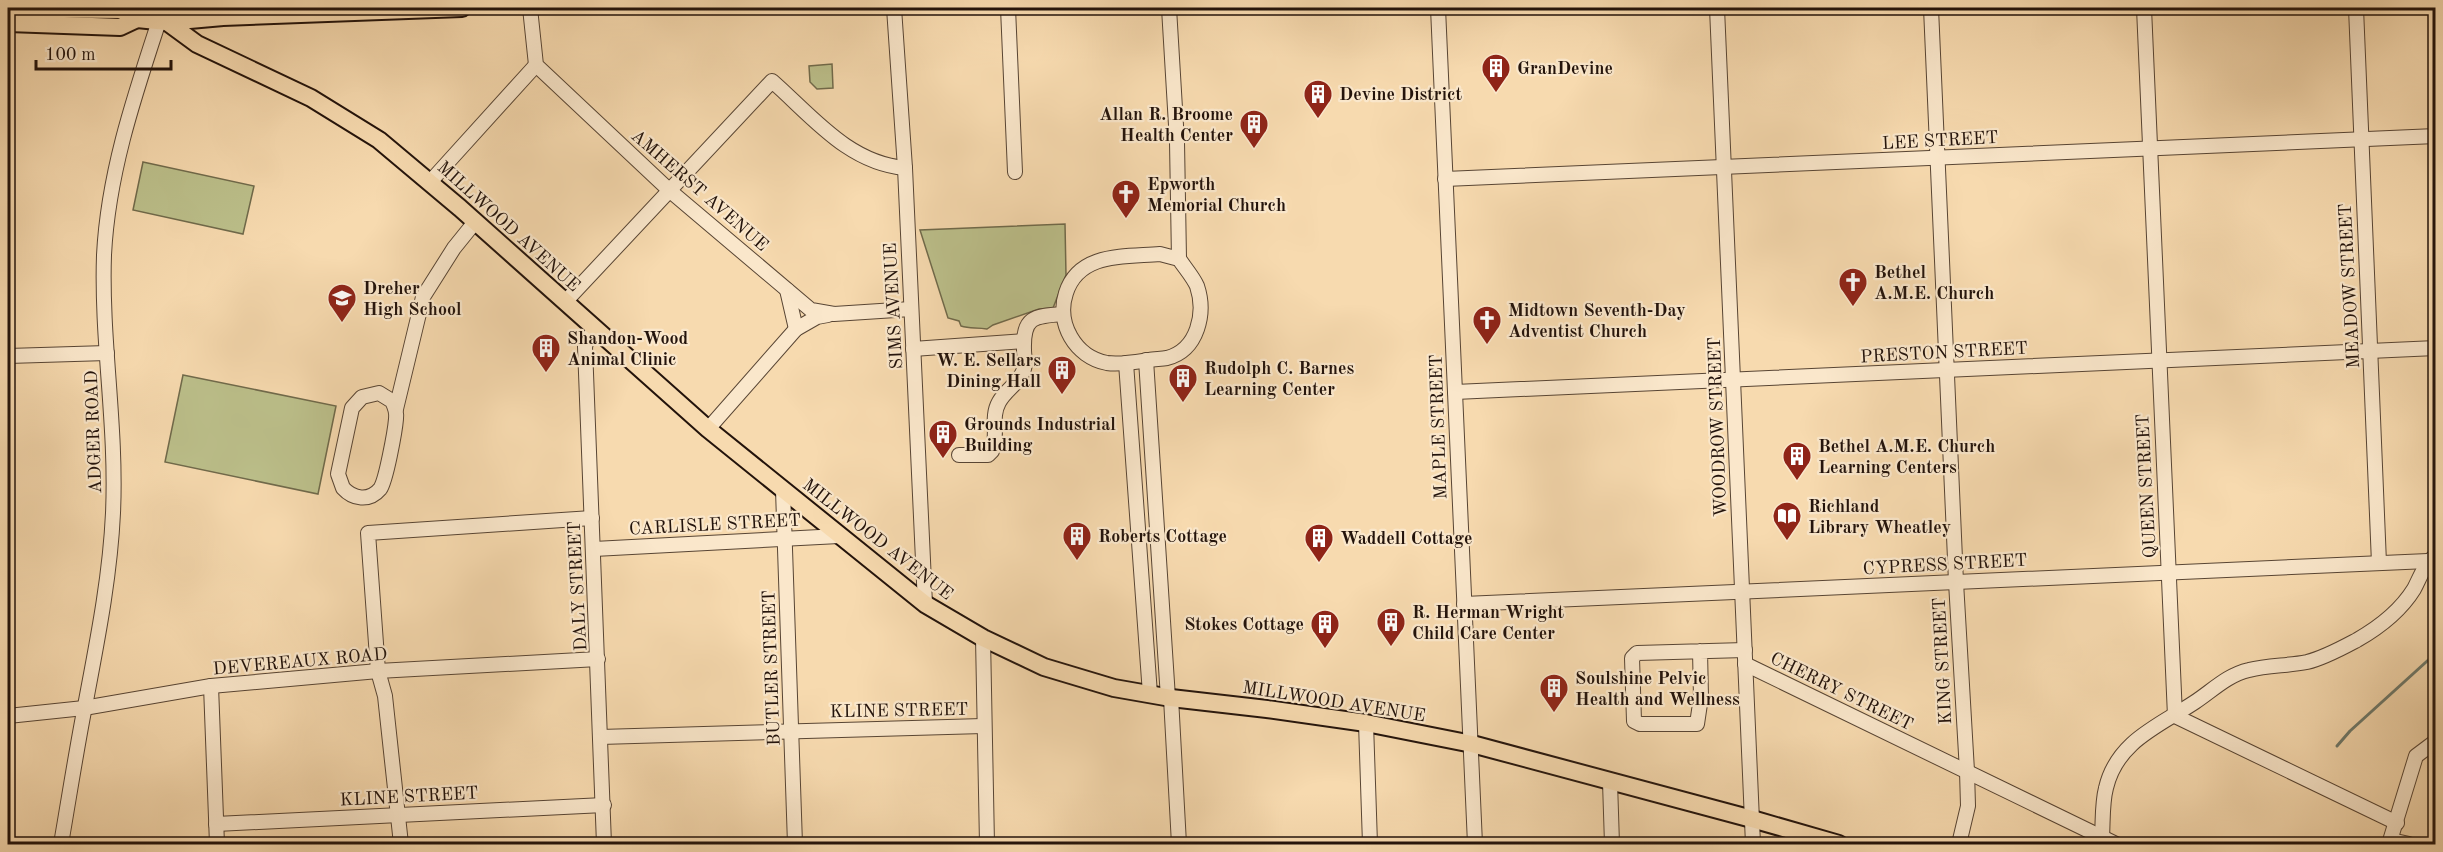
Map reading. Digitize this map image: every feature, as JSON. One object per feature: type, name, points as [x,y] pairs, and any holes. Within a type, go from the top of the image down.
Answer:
[{"type":"main road","points":[[8,23],[122,10],[137,19],[347,10],[462,8]]},
{"type":"main road","points":[[8,9],[58,17]]},
{"type":"main road","name":"MILLWOOD AVENUE","points":[[166,17],[197,45],[294,89],[379,140],[430,182],[708,429],[925,604],[982,638],[1044,667],[1114,688],[1170,698],[1366,723],[1472,744],[1839,844]]},
{"type":"street","points":[[430,182],[536,65],[530,8]]},
{"type":"street","name":"SIMS AVENUE","points":[[894,8],[905,168],[925,604]]},
{"type":"street","points":[[1008,8],[1015,172]]},
{"type":"street","points":[[1170,8],[1177,142],[1179,259],[1196,284],[1202,314],[1196,331],[1183,350],[1168,357],[1126,363],[1107,363],[1083,351],[1074,343],[1067,331],[1063,314],[1065,296],[1075,276],[1086,266],[1100,259],[1160,254],[1179,259]]},
{"type":"street","name":"MAPLE STREET","points":[[1438,8],[1475,844]]},
{"type":"street","name":"WOODROW STREET","points":[[1717,8],[1753,844]]},
{"type":"street","name":"KING STREET","points":[[1931,8],[1956,582],[1967,771],[1968,806],[1959,844]]},
{"type":"street","name":"QUEEN STREET","points":[[2144,8],[2175,716]]},
{"type":"street","name":"MEADOW STREET","points":[[2356,8],[2379,563]]},
{"type":"street","name":"ADGER ROAD","points":[[61,844],[103,607],[113,513],[114,432],[104,255],[111,195],[128,119],[166,17]]},
{"type":"street","name":"AMHERST AVENUE","points":[[536,65],[669,190],[811,310],[834,314],[911,309]]},
{"type":"street","points":[[565,302],[772,81],[831,137],[867,159],[883,165],[905,168]]},
{"type":"street","name":"LEE STREET","points":[[1445,179],[2436,136]]},
{"type":"street","points":[[396,409],[387,396],[379,393],[362,397],[352,408],[338,474],[348,494],[365,498],[373,494],[383,483],[396,409],[423,297],[454,248],[475,222]]},
{"type":"street","points":[[787,290],[796,329]]},
{"type":"street","points":[[708,429],[796,329],[818,317],[834,314]]},
{"type":"street","points":[[959,455],[992,452],[993,420],[999,401],[1020,378],[1025,367],[1026,326],[1036,317],[1063,314]]},
{"type":"street","name":"DALY STREET","points":[[595,330],[587,339],[585,347],[604,844]]},
{"type":"street","points":[[914,349],[1024,341]]},
{"type":"street","name":"PRESTON STREET","points":[[1455,392],[2436,348]]},
{"type":"street","points":[[8,356],[108,352]]},
{"type":"street","points":[[1146,360],[1179,844]]},
{"type":"street","points":[[1126,363],[1150,694]]},
{"type":"street","name":"BUTLER STREET","points":[[783,490],[795,844]]},
{"type":"street","points":[[401,844],[385,696],[378,671],[368,533],[592,518]]},
{"type":"street","name":"CARLISLE STREET","points":[[594,549],[838,536]]},
{"type":"street","points":[[2100,841],[2106,787],[2119,757],[2142,733],[2175,716],[2222,681],[2247,670],[2308,662],[2337,650],[2385,621],[2414,589],[2432,558]]},
{"type":"street","name":"CYPRESS STREET","points":[[1464,604],[2379,563],[2432,558]]},
{"type":"street","points":[[2400,562],[2412,581],[2414,589]]},
{"type":"street","points":[[982,638],[987,844]]},
{"type":"street","points":[[1700,651],[1701,697],[1697,723],[1640,724],[1634,721],[1632,658],[1637,653],[1700,651],[1745,657]]},
{"type":"street","name":"CHERRY STREET","points":[[1745,657],[2100,841],[2116,844]]},
{"type":"street","name":"DEVEREAUX ROAD","points":[[8,716],[84,708],[211,686],[378,671],[598,659]]},
{"type":"street","points":[[211,686],[217,844]]},
{"type":"street","points":[[2175,716],[2397,823]]},
{"type":"street","points":[[1366,723],[1370,844]]},
{"type":"street","name":"KLINE STREET","points":[[600,737],[983,726]]},
{"type":"street","points":[[2409,844],[2390,842],[2416,756],[2436,741]]},
{"type":"street","points":[[1610,782],[1612,844]]},
{"type":"street","name":"KLINE STREET","points":[[216,824],[604,804]]},
{"type":"green space","points":[[832,64],[833,88],[817,89],[810,82],[809,66]]},
{"type":"green space","points":[[143,162],[254,186],[243,234],[133,210]]},
{"type":"green space","points":[[1065,224],[1066,275],[1053,308],[1039,309],[987,329],[961,326],[959,321],[948,318],[920,230]]},
{"type":"green space","points":[[183,375],[336,406],[318,494],[165,462]]},
{"type":"waterway","points":[[2337,746],[2350,731],[2436,653]]},
{"type":"place","name":"GranDevine","points":[[1496,94]]},
{"type":"place","name":"Devine District","points":[[1318,120]]},
{"type":"place","name":"Allan R. Broome Health Center","points":[[1254,150]]},
{"type":"place","name":"Epworth Memorial Church","points":[[1126,220]]},
{"type":"place","name":"Bethel A.M.E. Church","points":[[1853,308]]},
{"type":"place","name":"Dreher High School","points":[[342,324]]},
{"type":"place","name":"Midtown Seventh-Day Adventist Church","points":[[1487,346]]},
{"type":"place","name":"Shandon-Wood Animal Clinic","points":[[546,374]]},
{"type":"place","name":"W. E. Sellars Dining Hall","points":[[1062,396]]},
{"type":"place","name":"Rudolph C. Barnes Learning Center","points":[[1183,404]]},
{"type":"place","name":"Grounds Industrial Building","points":[[943,460]]},
{"type":"place","name":"Bethel A.M.E. Church Learning Centers","points":[[1797,482]]},
{"type":"place","name":"Richland Library Wheatley","points":[[1787,542]]},
{"type":"place","name":"Roberts Cottage","points":[[1077,562]]},
{"type":"place","name":"Waddell Cottage","points":[[1319,564]]},
{"type":"place","name":"R. Herman Wright Child Care Center","points":[[1391,648]]},
{"type":"place","name":"Stokes Cottage","points":[[1325,650]]},
{"type":"place","name":"Soulshine Pelvic Health and Wellness","points":[[1554,714]]}]
